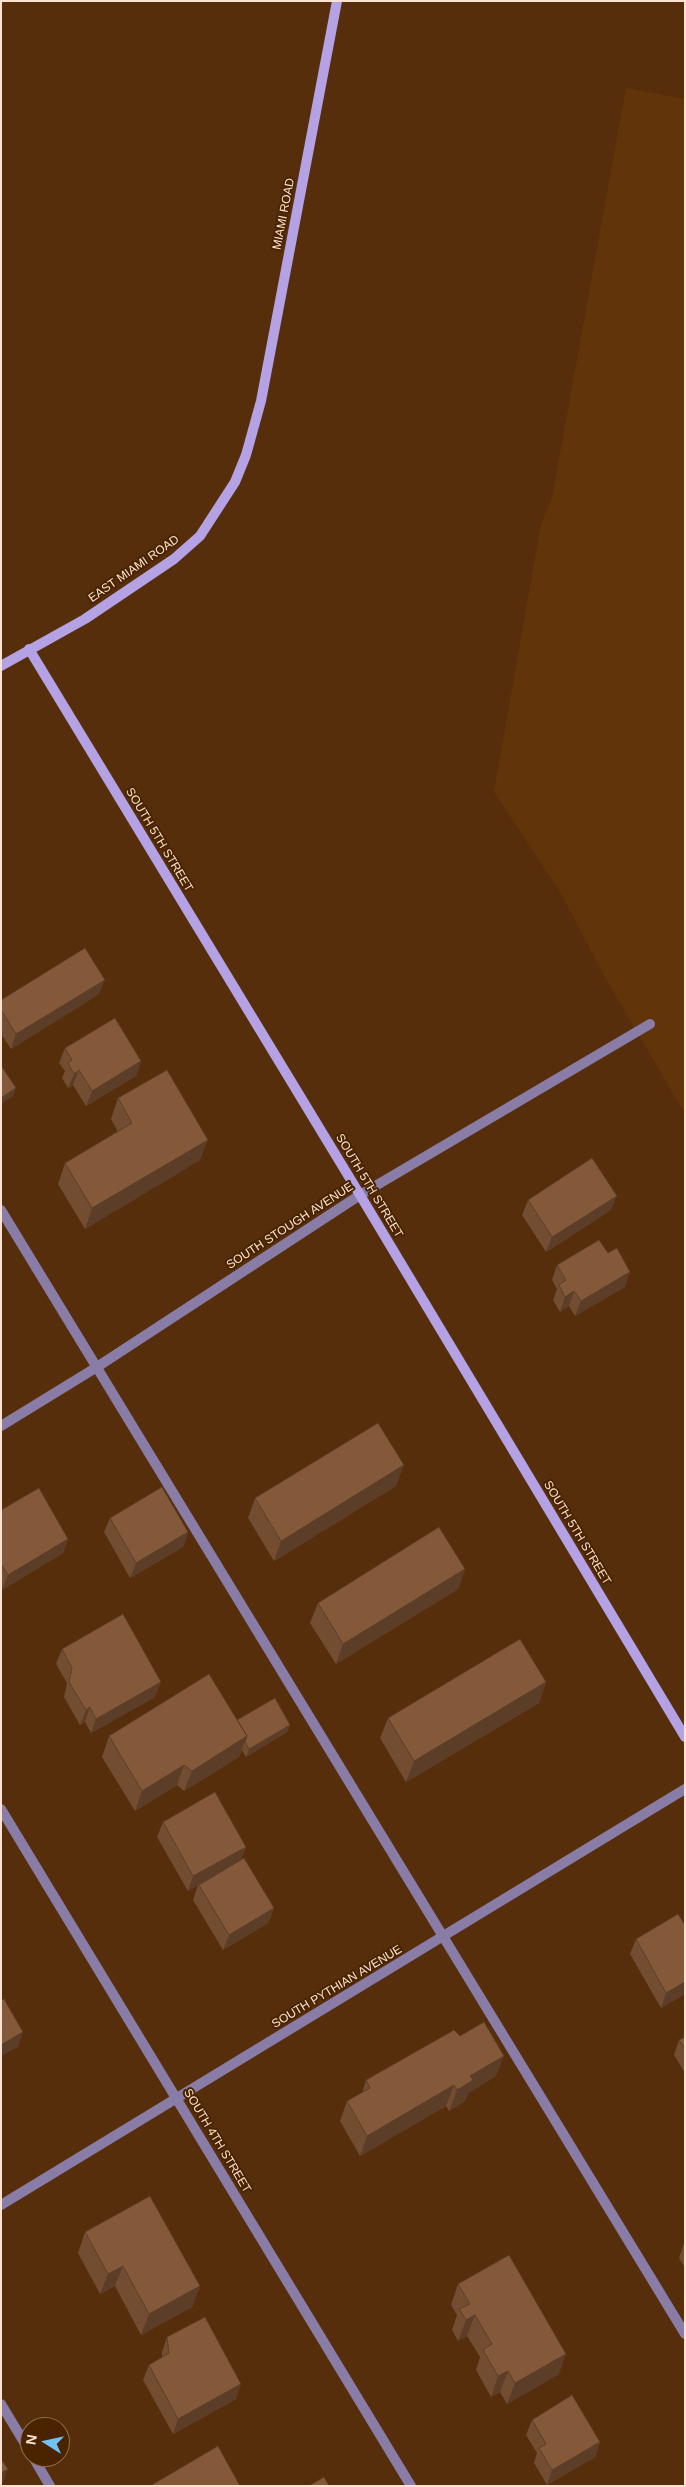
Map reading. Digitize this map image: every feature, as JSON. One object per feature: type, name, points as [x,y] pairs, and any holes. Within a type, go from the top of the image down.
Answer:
[{"type":"street","name":"MIAMI ROAD","points":[[253,430],[261,402],[337,1]]},
{"type":"street","name":"EAST MIAMI ROAD","points":[[1,666],[86,619],[157,571],[200,536],[235,482],[253,430]]},
{"type":"street","name":"SOUTH 5TH STREET","points":[[29,649],[360,1194],[685,1737]]},
{"type":"street","name":"SOUTH STOUGH AVENUE","points":[[1,1426],[97,1368],[360,1194],[650,1024]]},
{"type":"street","points":[[1,1210],[685,2334]]},
{"type":"street","name":"SOUTH PYTHIAN AVENUE","points":[[1,2205],[444,1938],[685,1790]]},
{"type":"street","name":"SOUTH 4TH STREET","points":[[1,1809],[411,2486]]},
{"type":"street","points":[[1,2404],[20,2435]]},
{"type":"street","points":[[39,2467],[50,2486]]},
{"type":"shaded area","points":[[626,88],[685,99],[685,1114],[606,979],[559,890],[494,792],[541,524],[552,498]]},
{"type":"building","points":[[85,948],[105,980],[16,1034],[1,1010],[1,1000]]},
{"type":"building","points":[[115,1018],[141,1061],[92,1091],[79,1070],[74,1074],[68,1063],[72,1060],[65,1048]]},
{"type":"building","points":[[1,1068],[16,1088],[1,1098]]},
{"type":"building","points":[[167,1070],[208,1140],[92,1208],[65,1163],[132,1123],[118,1098]]},
{"type":"building","points":[[592,1158],[617,1196],[552,1237],[528,1200]]},
{"type":"building","points":[[599,1240],[608,1253],[617,1248],[630,1272],[581,1301],[574,1291],[565,1297],[559,1285],[566,1280],[557,1265]]},
{"type":"building","points":[[378,1423],[404,1465],[281,1541],[255,1498]]},
{"type":"building","points":[[162,1487],[188,1532],[136,1563],[110,1518]]},
{"type":"building","points":[[39,1488],[68,1539],[8,1575],[1,1564],[1,1510]]},
{"type":"building","points":[[439,1527],[465,1569],[343,1644],[318,1603]]},
{"type":"building","points":[[123,1614],[161,1682],[96,1719],[90,1707],[86,1710],[69,1682],[72,1668],[62,1649]]},
{"type":"building","points":[[520,1639],[546,1682],[414,1761],[388,1718]]},
{"type":"building","points":[[209,1674],[247,1736],[192,1771],[184,1765],[142,1791],[109,1736]]},
{"type":"building","points":[[275,1698],[290,1725],[249,1749],[245,1742],[247,1736],[237,1720]]},
{"type":"building","points":[[215,1792],[246,1847],[193,1876],[163,1822]]},
{"type":"building","points":[[244,1858],[274,1908],[229,1935],[199,1885]]},
{"type":"building","points":[[678,1914],[685,1925],[685,1982],[666,1993],[636,1939]]},
{"type":"building","points":[[4,1999],[23,2032],[1,2045],[1,2000]]},
{"type":"building","points":[[484,2022],[504,2056],[470,2076],[473,2080],[457,2090],[454,2085],[367,2136],[347,2101],[370,2088],[366,2080],[454,2030],[460,2036]]},
{"type":"building","points":[[685,2037],[685,2049],[679,2040]]},
{"type":"building","points":[[150,2196],[200,2286],[149,2314],[123,2266],[108,2274],[85,2232]]},
{"type":"building","points":[[509,2255],[566,2354],[515,2383],[508,2371],[498,2376],[483,2350],[492,2344],[475,2315],[466,2320],[459,2309],[470,2304],[458,2284]]},
{"type":"building","points":[[205,2317],[241,2384],[178,2419],[149,2365],[169,2353],[167,2337]]},
{"type":"building","points":[[572,2395],[600,2442],[552,2470],[539,2448],[546,2444],[532,2420]]},
{"type":"building","points":[[218,2446],[240,2486],[150,2486]]},
{"type":"building","points":[[1,2459],[8,2469],[1,2473]]},
{"type":"building","points":[[324,2477],[329,2486],[309,2486]]}]
